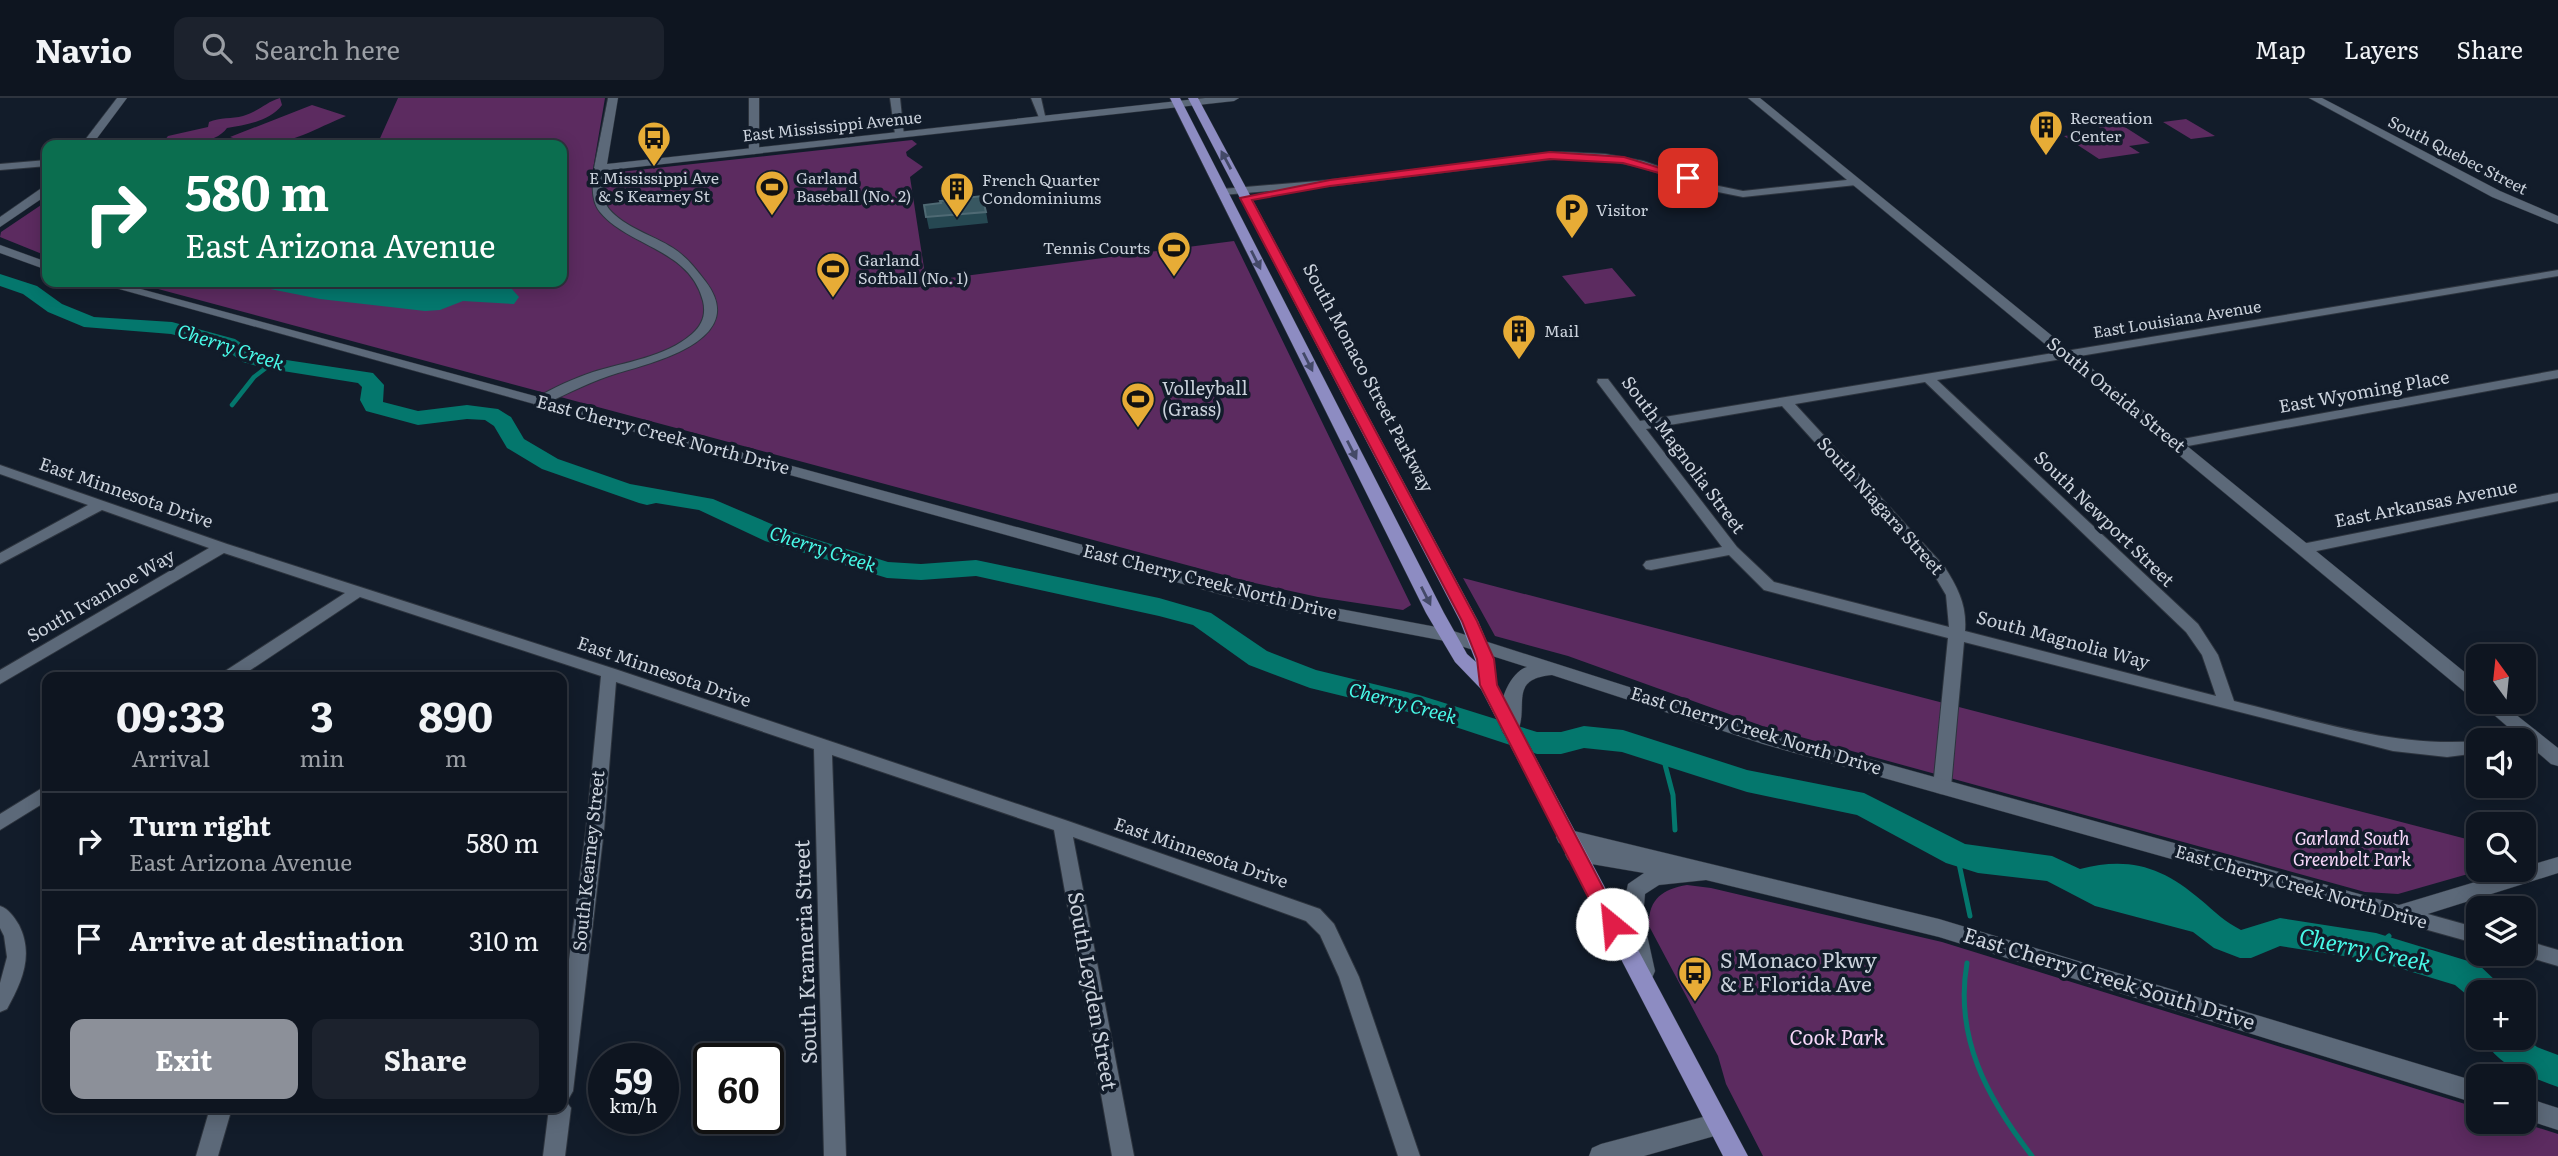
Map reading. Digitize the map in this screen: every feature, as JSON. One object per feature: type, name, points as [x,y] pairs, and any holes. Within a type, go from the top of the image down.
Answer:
[{"type":"main road","name":"South Monaco Street Parkway","points":[[1194,100],[1481,645],[1488,685],[1736,1156]]},
{"type":"main road","name":"South Monaco Street Parkway","points":[[1176,101],[1447,635],[1461,658],[1488,685]]},
{"type":"street","points":[[90,140],[122,98]]},
{"type":"street","points":[[539,402],[584,380],[684,347],[700,336],[710,318],[712,304],[709,293],[686,265],[667,248],[618,222],[603,209],[598,197],[600,168],[613,98]]},
{"type":"street","points":[[754,98],[754,151]]},
{"type":"street","points":[[895,98],[900,134]]},
{"type":"street","points":[[1036,98],[1043,118]]},
{"type":"street","name":"East Mississippi Avenue","points":[[600,168],[1176,101],[1234,98]]},
{"type":"street","name":"South Oneida Street","points":[[1753,98],[2466,683]]},
{"type":"street","name":"South Quebec Street","points":[[2314,98],[2491,191],[2555,219]]},
{"type":"street","name":"South Quebec Street","points":[[2332,98],[2517,194],[2555,219]]},
{"type":"street","points":[[1224,195],[1559,155],[1640,163],[1677,173],[1713,189],[1741,194],[1763,194],[1856,182]]},
{"type":"street","points":[[0,167],[42,163]]},
{"type":"street","points":[[0,223],[42,194]]},
{"type":"street","points":[[0,249],[42,264]]},
{"type":"street","name":"East Louisiana Avenue","points":[[1637,426],[2555,275]]},
{"type":"street","name":"East Cherry Creek North Drive","points":[[119,287],[1246,595],[1447,635],[1750,733],[2466,933]]},
{"type":"street","name":"East Wyoming Place","points":[[2177,444],[2558,374]]},
{"type":"street","name":"South Newport Street","points":[[1928,378],[2192,628],[2205,645],[2218,671],[2227,705]]},
{"type":"street","name":"South Magnolia Street","points":[[1603,382],[1732,550]]},
{"type":"street","name":"South Niagara Street","points":[[1785,401],[1940,570],[1955,601],[1957,634],[1942,787]]},
{"type":"street","name":"East Minnesota Drive","points":[[0,469],[222,547],[609,673],[1062,826],[1313,915],[1327,930],[1349,977],[1409,1156]]},
{"type":"street","name":"East Arkansas Avenue","points":[[2302,549],[2558,497]]},
{"type":"street","points":[[0,559],[101,504]]},
{"type":"street","name":"South Ivanhoe Way","points":[[0,678],[222,547]]},
{"type":"street","points":[[1651,565],[1732,550]]},
{"type":"street","name":"South Magnolia Way","points":[[1732,550],[1769,586],[2227,705],[2393,745],[2447,750],[2466,748]]},
{"type":"street","points":[[236,672],[357,592]]},
{"type":"street","points":[[1510,728],[1514,690],[1518,679],[1527,673],[1548,668],[1562,670]]},
{"type":"street","name":"South Kearney Street","points":[[567,1051],[595,830],[609,673]]},
{"type":"street","points":[[2503,714],[2520,728]]},
{"type":"street","points":[[2536,741],[2558,759]]},
{"type":"street","name":"South Krameria Street","points":[[823,747],[835,1156]]},
{"type":"street","points":[[0,822],[42,795]]},
{"type":"street","name":"South Leyden Street","points":[[1062,826],[1123,1156]]},
{"type":"street","name":"East Cherry Creek South Drive","points":[[1570,845],[1736,877],[1939,928],[2466,1089]]},
{"type":"street","points":[[2399,914],[2558,865]]},
{"type":"street","points":[[1649,993],[1632,917],[1633,896],[1639,885],[1655,877],[1671,874],[1736,877]]},
{"type":"street","points":[[0,914],[13,929],[19,955],[16,970],[0,1003]]},
{"type":"street","points":[[2536,952],[2558,958]]},
{"type":"street","points":[[2536,1112],[2558,1119]]},
{"type":"street","points":[[207,1156],[220,1113]]},
{"type":"street","points":[[554,1156],[559,1113]]},
{"type":"street","points":[[1601,1156],[1718,1124]]},
{"type":"green space","points":[[280,98],[282,105],[271,115],[227,128],[222,134],[209,140],[165,140],[168,136],[208,127],[213,120],[248,114]]},
{"type":"green space","points":[[398,98],[605,98],[592,175],[912,140],[917,144],[906,152],[907,156],[923,167],[910,177],[926,281],[1234,241],[1411,605],[1403,610],[1318,597],[1250,582],[151,287],[567,287],[567,140],[379,140]]},
{"type":"green space","points":[[312,105],[346,116],[290,140],[240,140],[230,137]]},
{"type":"green space","points":[[2186,119],[2215,136],[2191,139],[2163,122]]},
{"type":"green space","points":[[2117,122],[2150,143],[2129,146],[2140,153],[2099,159],[2064,136],[2104,131],[2096,125]]},
{"type":"green space","points":[[42,204],[42,254],[0,237],[1,232]]},
{"type":"green space","points":[[1612,268],[1636,296],[1585,304],[1562,276]]},
{"type":"green space","name":"Garland South Greenbelt Park","points":[[1463,578],[2466,839],[2466,875],[2398,894],[2365,892],[1768,728],[1568,656],[1495,636]]},
{"type":"green space","name":"Cook Park","points":[[1687,885],[1711,888],[1942,942],[2466,1104],[2466,1134],[2536,1134],[2536,1127],[2558,1134],[2558,1156],[1763,1156],[1726,1084],[1718,1056],[1649,926],[1654,903],[1670,889]]},
{"type":"shaded area","points":[[260,287],[512,287],[519,297],[514,304],[463,301],[440,310],[425,311],[320,299]]},
{"type":"building","points":[[982,196],[986,212],[926,217],[924,205]]},
{"type":"waterway","name":"Cherry Creek","points":[[0,280],[30,290],[55,308],[91,323],[172,328],[228,343],[250,358],[271,364],[365,378],[373,385],[371,400],[374,406],[418,418],[467,412],[490,414],[503,422],[515,443],[550,464],[647,498]]},
{"type":"waterway","points":[[232,405],[254,377],[271,364]]},
{"type":"waterway","name":"Cherry Creek","points":[[632,491],[705,504],[774,535],[887,570],[921,572],[976,568],[1159,607],[1202,619],[1226,633],[1258,658],[1310,678],[1419,705],[1537,743],[1561,743],[1584,737],[1623,741],[1747,781],[1864,805],[1957,854],[1978,860],[2052,869],[2077,882]]},
{"type":"waterway","points":[[1662,753],[1673,795],[1675,830]]},
{"type":"waterway","points":[[1957,854],[1970,916]]},
{"type":"waterway","name":"Cherry Creek","points":[[2077,882],[2104,874],[2120,874],[2153,884],[2173,896],[2213,930],[2240,944],[2251,944],[2280,932],[2376,947],[2466,974],[2472,980]]},
{"type":"waterway","name":"Cherry Creek","points":[[2077,882],[2106,897],[2176,912],[2203,922]]},
{"type":"waterway","points":[[2376,947],[2389,936]]},
{"type":"waterway","points":[[1967,963],[1965,1016],[1978,1066],[2001,1112],[2032,1156]]},
{"type":"waterway","name":"Cherry Creek","points":[[2515,1050],[2525,1058],[2558,1071]]},
{"type":"place","name":"Recreation Center","points":[[2046,157]]},
{"type":"place","name":"E Mississippi Ave & S Kearney St","points":[[654,168]]},
{"type":"place","name":"Garland Baseball (No. 2)","points":[[772,217]]},
{"type":"place","name":"French Quarter Condominiums","points":[[957,219]]},
{"type":"place","name":"Visitor","points":[[1572,240]]},
{"type":"place","name":"Tennis Courts","points":[[1174,278]]},
{"type":"place","name":"Garland Softball (No. 1)","points":[[833,299]]},
{"type":"place","name":"Mail","points":[[1519,361]]},
{"type":"place","name":"Volleyball (Grass)","points":[[1138,429]]},
{"type":"place","name":"S Monaco Pkwy & E Florida Ave","points":[[1695,1003]]},
{"type":"route","points":[[1612,924],[1488,685],[1481,645],[1469,621],[1245,198],[1305,190],[1330,183],[1550,156],[1589,156],[1624,160],[1688,178]]}]
